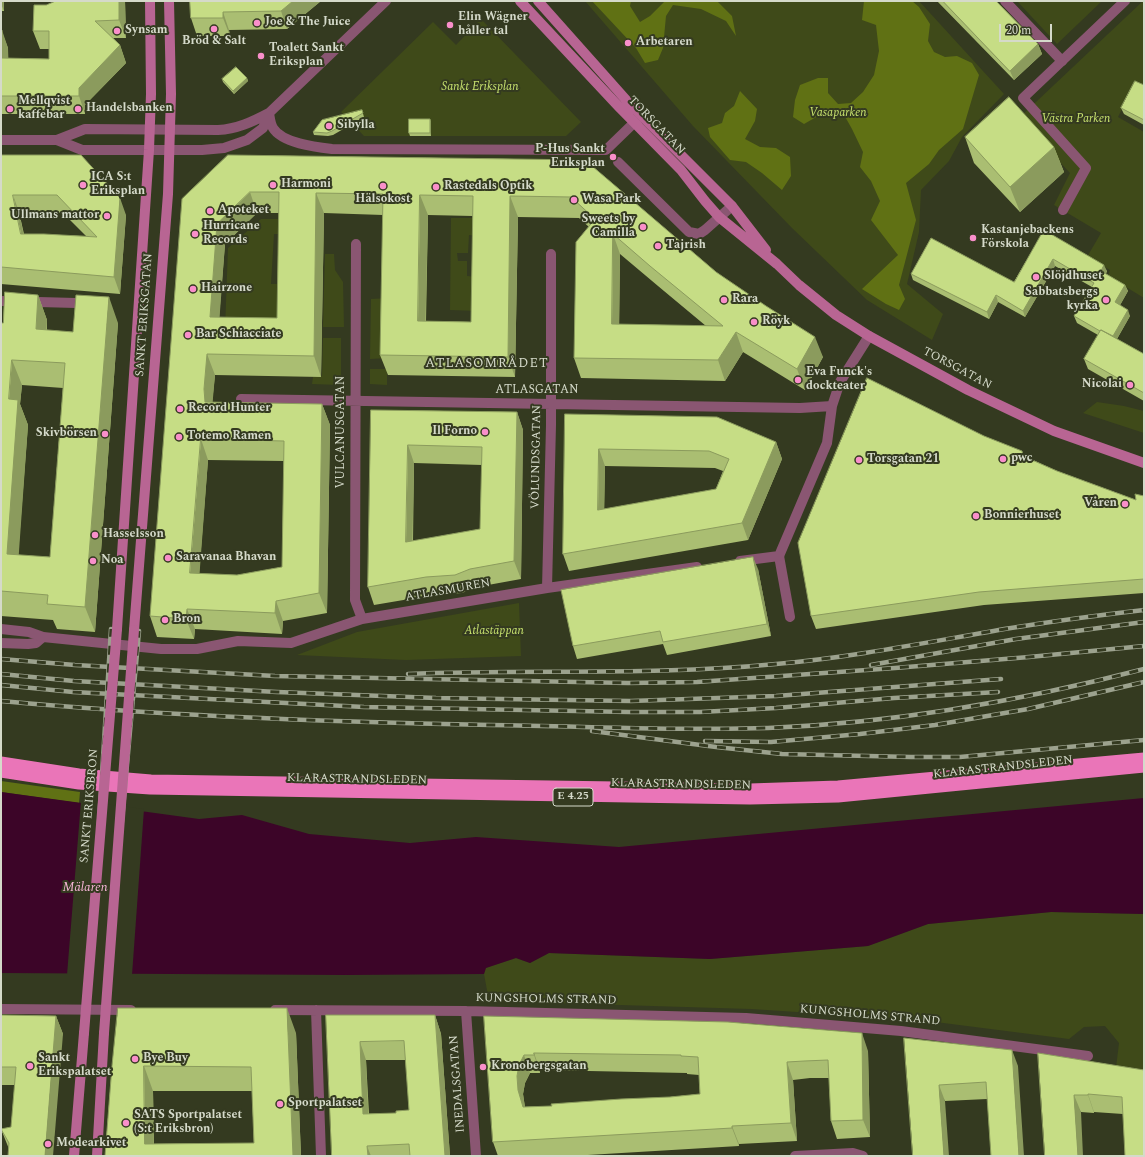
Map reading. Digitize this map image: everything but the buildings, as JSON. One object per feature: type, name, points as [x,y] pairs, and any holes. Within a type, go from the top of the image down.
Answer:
[{"type":"highway","name":"KLARASTRANDSLEDEN","points":[[1,762],[79,774],[151,780],[750,789],[838,786],[1144,758]]},
{"type":"highway","name":"KLARASTRANDSLEDEN","points":[[1,772],[79,784],[150,789],[750,799],[838,797],[1144,767]]},
{"type":"main road","name":"SANKT ERIKSGATAN","points":[[117,629],[149,150],[151,94],[150,1]]},
{"type":"main road","name":"SANKT ERIKSGATAN","points":[[97,1156],[104,1033],[168,194],[170,150],[169,1]]},
{"type":"main road","name":"TORSGATAN","points":[[520,1],[634,122],[682,170],[719,217],[828,308],[869,336],[968,390],[1054,431],[1144,463]]},
{"type":"main road","name":"TORSGATAN","points":[[538,1],[628,102],[732,206],[777,264]]},
{"type":"main road","name":"SANKT ERIKSBRON","points":[[74,1156],[117,629]]},
{"type":"street","points":[[57,140],[84,129],[228,130],[248,124],[269,112],[386,1]]},
{"type":"street","points":[[1005,1],[1062,61]]},
{"type":"street","points":[[1063,210],[1086,168],[1023,98],[1125,1]]},
{"type":"street","points":[[269,112],[270,122],[273,129],[282,136],[308,145],[332,149],[606,150],[642,116]]},
{"type":"street","points":[[1,140],[57,140],[82,150],[202,150],[224,148],[247,140],[263,128],[269,112]]},
{"type":"street","points":[[618,162],[689,232],[699,234],[732,206]]},
{"type":"street","name":"VULCANUSGATAN","points":[[356,244],[355,600],[362,619]]},
{"type":"street","name":"VÖLUNDSGATAN","points":[[548,588],[551,403],[551,254]]},
{"type":"street","points":[[1,301],[76,303]]},
{"type":"street","points":[[790,617],[779,556],[827,443],[832,406],[840,382],[869,336]]},
{"type":"street","name":"ATLASGATAN","points":[[241,399],[800,408],[832,406]]},
{"type":"street","points":[[727,563],[779,556]]},
{"type":"street","name":"ATLASMUREN","points":[[1,629],[29,632],[43,637],[161,649],[197,649],[238,641],[291,643],[362,619],[548,588],[704,566]]},
{"type":"street","points":[[1,643],[36,643],[43,637]]},
{"type":"street","points":[[1,1009],[143,1010]]},
{"type":"street","name":"KUNGSHOLMS STRAND","points":[[269,1010],[466,1011],[746,1018],[902,1031],[1088,1056]]},
{"type":"street","points":[[316,1010],[321,1156]]},
{"type":"street","name":"INEDALSGATAN","points":[[466,1011],[476,1156]]},
{"type":"street","points":[[795,1156],[853,1153],[863,1156]]},
{"type":"green space","name":"Vasaparken","points":[[585,1],[919,1],[1004,94],[962,137],[949,161],[921,190],[919,232],[907,284],[943,314],[932,340],[867,300],[792,228],[693,126]]},
{"type":"green space","points":[[592,1],[631,1],[630,6],[640,22],[650,16],[665,1],[717,1],[732,16],[736,36],[726,21],[701,9],[673,5],[666,16],[663,48],[658,60],[645,63],[636,48]]},
{"type":"green space","points":[[864,1],[912,1],[919,7],[930,24],[928,41],[934,52],[945,57],[957,56],[972,63],[979,75],[963,129],[939,150],[929,164],[906,183],[916,220],[899,285],[905,299],[899,310],[862,289],[898,255],[871,220],[880,201],[871,181],[860,167],[863,152],[852,129],[843,113],[825,112],[804,124],[793,117],[795,100],[800,85],[818,78],[828,78],[828,93],[838,104],[851,103],[863,92],[874,75],[879,51],[876,25],[862,20]]},
{"type":"green space","points":[[1017,1],[1102,1],[1057,44]]},
{"type":"green space","name":"Västra Parken","points":[[1143,1],[1144,85],[1136,81],[1118,117],[1144,132],[1144,298],[1108,276],[1110,270],[1087,257],[1101,233],[1054,205],[1070,173],[1019,118]]},
{"type":"green space","name":"Sankt Eriksplan","points":[[481,19],[581,122],[566,136],[364,136],[341,112],[433,22],[456,45]]},
{"type":"green space","points":[[740,91],[757,109],[755,121],[745,139],[760,147],[776,148],[790,157],[791,176],[782,190],[746,162],[730,160],[710,137],[708,128],[722,123],[725,113],[734,106]]},
{"type":"green space","points":[[451,218],[480,218],[480,236],[469,235],[468,253],[457,253],[458,261],[467,261],[467,276],[479,277],[479,311],[450,310]]},
{"type":"green space","points":[[261,219],[282,219],[282,234],[274,234],[271,284],[281,284],[279,330],[225,330],[228,248]]},
{"type":"green space","points":[[325,254],[334,254],[335,270],[343,282],[344,327],[323,327]]},
{"type":"green space","points":[[389,298],[388,358],[370,359],[371,299]]},
{"type":"green space","points":[[323,338],[341,338],[341,385],[312,384],[313,377],[322,376]]},
{"type":"green space","points":[[370,369],[387,369],[387,385],[370,384]]},
{"type":"green space","points":[[1097,402],[1144,411],[1144,433],[1083,413]]},
{"type":"green space","name":"Atlastäppan","points":[[519,603],[521,656],[406,660],[297,655],[357,632]]},
{"type":"green space","points":[[1,781],[80,792],[79,803],[1,792]]},
{"type":"green space","points":[[1051,912],[1144,914],[1144,1073],[1116,1068],[1119,1043],[1105,1026],[1084,1027],[1069,1039],[920,1020],[751,1009],[489,1001],[484,974],[485,968],[516,958],[530,963],[549,953],[710,959],[868,946],[928,924]]},
{"type":"water","name":"Mälaren","points":[[1,792],[199,819],[242,815],[309,834],[410,843],[476,837],[619,847],[1144,798],[1144,914],[1051,912],[928,924],[868,946],[710,959],[549,953],[530,963],[516,958],[486,968],[484,974],[346,975],[1,973]]},
{"type":"pier","points":[[81,801],[144,809],[132,975],[67,975]]},
{"type":"railway","points":[[408,674],[638,671],[730,668],[806,661],[865,653],[1028,625],[1144,610]]},
{"type":"railway","points":[[871,665],[1016,639],[1144,622]]},
{"type":"railway","points":[[86,1032],[111,629]]},
{"type":"railway","points":[[103,1032],[139,631]]},
{"type":"railway","points":[[1,659],[75,665],[275,676],[628,683],[697,682],[895,668],[1144,646]]},
{"type":"railway","points":[[1,701],[123,711],[307,720],[664,729],[733,729],[816,725],[911,716],[958,709],[1051,691],[1144,669]]},
{"type":"railway","points":[[1,674],[74,681],[277,692],[436,698],[631,701],[776,696],[1001,679]]},
{"type":"railway","points":[[705,741],[771,742],[860,734],[935,725],[1028,709],[1144,682]]},
{"type":"railway","points":[[1,685],[73,692],[364,707],[629,712],[700,712],[776,708],[894,698],[998,692]]},
{"type":"railway","points":[[592,731],[782,754],[911,757],[960,757],[1144,740]]},
{"type":"place","name":"Joe & The Juice","points":[[257,23]]},
{"type":"place","name":"Elin Wägner håller tal","points":[[450,25]]},
{"type":"place","name":"Bröd & Salt","points":[[214,29]]},
{"type":"place","name":"Synsam","points":[[117,31]]},
{"type":"place","name":"Arbetaren","points":[[628,43]]},
{"type":"place","name":"Toalett Sankt Eriksplan","points":[[261,56]]},
{"type":"place","name":"Mellqvist kaffebar","points":[[10,109]]},
{"type":"place","name":"Handelsbanken","points":[[78,109]]},
{"type":"place","name":"Sibylla","points":[[329,126]]},
{"type":"place","name":"P-Hus Sankt Eriksplan","points":[[613,157]]},
{"type":"place","name":"ICA S:t Eriksplan","points":[[83,185]]},
{"type":"place","name":"Harmoni","points":[[273,185]]},
{"type":"place","name":"Hälsokost","points":[[383,186]]},
{"type":"place","name":"Rastedals Optik","points":[[436,187]]},
{"type":"place","name":"Wasa Park","points":[[574,200]]},
{"type":"place","name":"Apoteket","points":[[210,211]]},
{"type":"place","name":"Ullmans mattor","points":[[107,216]]},
{"type":"place","name":"Sweets by Camilla","points":[[643,227]]},
{"type":"place","name":"Hurricane Records","points":[[195,234]]},
{"type":"place","name":"Kastanjebackens Förskola","points":[[973,238]]},
{"type":"place","name":"Tajrish","points":[[658,246]]},
{"type":"place","name":"Slöjdhuset","points":[[1036,277]]},
{"type":"place","name":"Hairzone","points":[[193,289]]},
{"type":"place","name":"Rara","points":[[724,300]]},
{"type":"place","name":"Sabbatsbergs kyrka","points":[[1106,300]]},
{"type":"place","name":"Röyk","points":[[754,322]]},
{"type":"place","name":"Bar Schiacciate","points":[[188,335]]},
{"type":"place","name":"Eva Funck's dockteater","points":[[798,380]]},
{"type":"place","name":"Nicolai","points":[[1130,385]]},
{"type":"place","name":"Record Hunter","points":[[180,409]]},
{"type":"place","name":"Il Forno","points":[[485,432]]},
{"type":"place","name":"Skivbörsen","points":[[105,434]]},
{"type":"place","name":"Totemo Ramen","points":[[179,437]]},
{"type":"place","name":"pwc","points":[[1003,459]]},
{"type":"place","name":"Torsgatan 21","points":[[859,460]]},
{"type":"place","name":"Våren","points":[[1125,504]]},
{"type":"place","name":"Bonnierhuset","points":[[976,516]]},
{"type":"place","name":"Hasselsson","points":[[95,535]]},
{"type":"place","name":"Saravanaa Bhavan","points":[[168,558]]},
{"type":"place","name":"Noa","points":[[93,561]]},
{"type":"place","name":"Bron","points":[[165,620]]},
{"type":"place","name":"Bye Buy","points":[[135,1059]]},
{"type":"place","name":"Sankt Erikspalatset","points":[[30,1066]]},
{"type":"place","name":"Kronobergsgatan","points":[[483,1067]]},
{"type":"place","name":"Sportpalatset","points":[[280,1104]]},
{"type":"place","name":"SATS Sportpalatset (S:t Eriksbron)","points":[[126,1123]]},
{"type":"place","name":"Modearkivet","points":[[48,1144]]},
{"type":"district","name":"ATLASOMRÅDET","points":[[487,364]]}]
